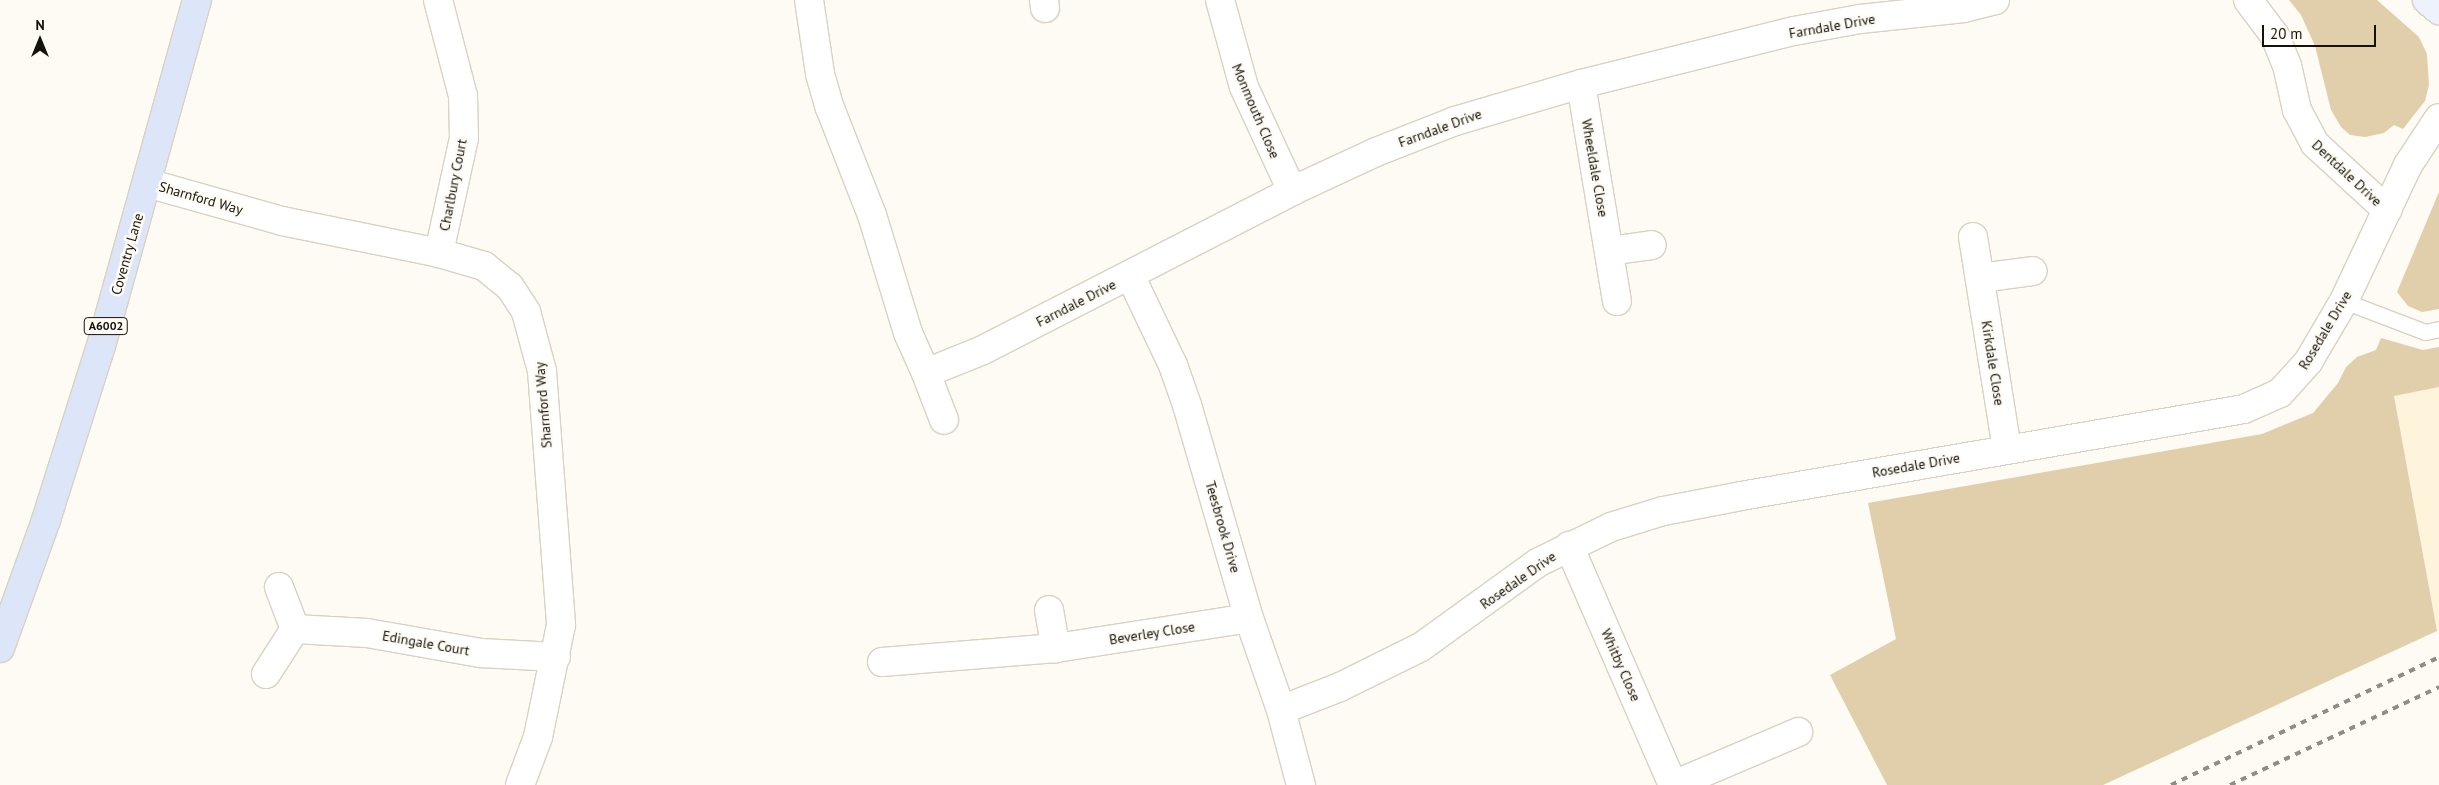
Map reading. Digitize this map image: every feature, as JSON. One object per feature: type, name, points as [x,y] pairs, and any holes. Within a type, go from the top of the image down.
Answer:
[{"type":"main road","name":"Coventry Lane","points":[[0,648],[46,520],[101,346],[196,0]]},
{"type":"street","name":"Charlbury Court","points":[[438,0],[463,96],[464,138],[439,253]]},
{"type":"street","points":[[809,0],[820,74],[830,108],[872,215],[908,333],[944,420]]},
{"type":"street","name":"Monmouth Close","points":[[1220,0],[1244,87],[1292,192]]},
{"type":"street","name":"Farndale Drive","points":[[926,373],[984,350],[1292,192],[1418,134],[1580,84],[1794,31],[1860,19],[1964,8],[1995,0]]},
{"type":"street","name":"Dentdale Drive","points":[[2248,0],[2275,36],[2287,65],[2297,110],[2314,144],[2387,210]]},
{"type":"street","points":[[2427,0],[2439,10]]},
{"type":"street","name":"Wheeldale Close","points":[[1580,84],[1617,301]]},
{"type":"street","name":"Rosedale Drive","points":[[1281,710],[1340,687],[1421,647],[1539,562],[1611,527],[1663,511],[2007,449],[2244,409],[2280,394],[2302,369],[2344,301],[2408,165],[2439,118]]},
{"type":"street","name":"Sharnford Way","points":[[147,183],[282,221],[439,253],[484,266],[510,287],[526,312],[542,371],[561,625],[556,657],[538,737],[520,785]]},
{"type":"street","name":"Kirkdale Close","points":[[1973,236],[2007,449]]},
{"type":"street","points":[[1609,251],[1652,245]]},
{"type":"street","points":[[1980,278],[2032,271]]},
{"type":"street","name":"Teesbrook Drive","points":[[1130,275],[1179,381],[1249,618],[1281,710],[1301,785]]},
{"type":"street","name":"Whitby Close","points":[[1569,546],[1673,785],[1798,732]]},
{"type":"street","points":[[266,674],[295,629],[279,587]]},
{"type":"street","points":[[1050,610],[1056,648]]},
{"type":"street","name":"Beverley Close","points":[[882,662],[1056,648],[1249,618]]},
{"type":"street","name":"Edingale Court","points":[[295,629],[367,633],[481,653],[556,657]]},
{"type":"lane","points":[[2344,301],[2425,332],[2439,330]]},
{"type":"shaded area","points":[[2289,0],[2377,0],[2419,37],[2427,54],[2429,85],[2425,101],[2403,129],[2394,125],[2384,133],[2365,137],[2350,135],[2341,127],[2331,110],[2315,46],[2301,15]]},
{"type":"shaded area","points":[[2439,192],[2439,309],[2422,312],[2408,306],[2397,292]]},
{"type":"shaded area","points":[[2381,338],[2423,350],[2439,347],[2439,387],[2394,396],[2437,631],[2103,785],[1887,785],[1830,675],[1896,639],[1868,503],[2262,434],[2313,413],[2338,383],[2346,367],[2357,357],[2376,350]]},
{"type":"shaded area","points":[[2439,387],[2439,630],[2437,631],[2394,395]]},
{"type":"railway","points":[[2171,785],[2439,657]]},
{"type":"railway","points":[[2230,785],[2439,687]]}]
